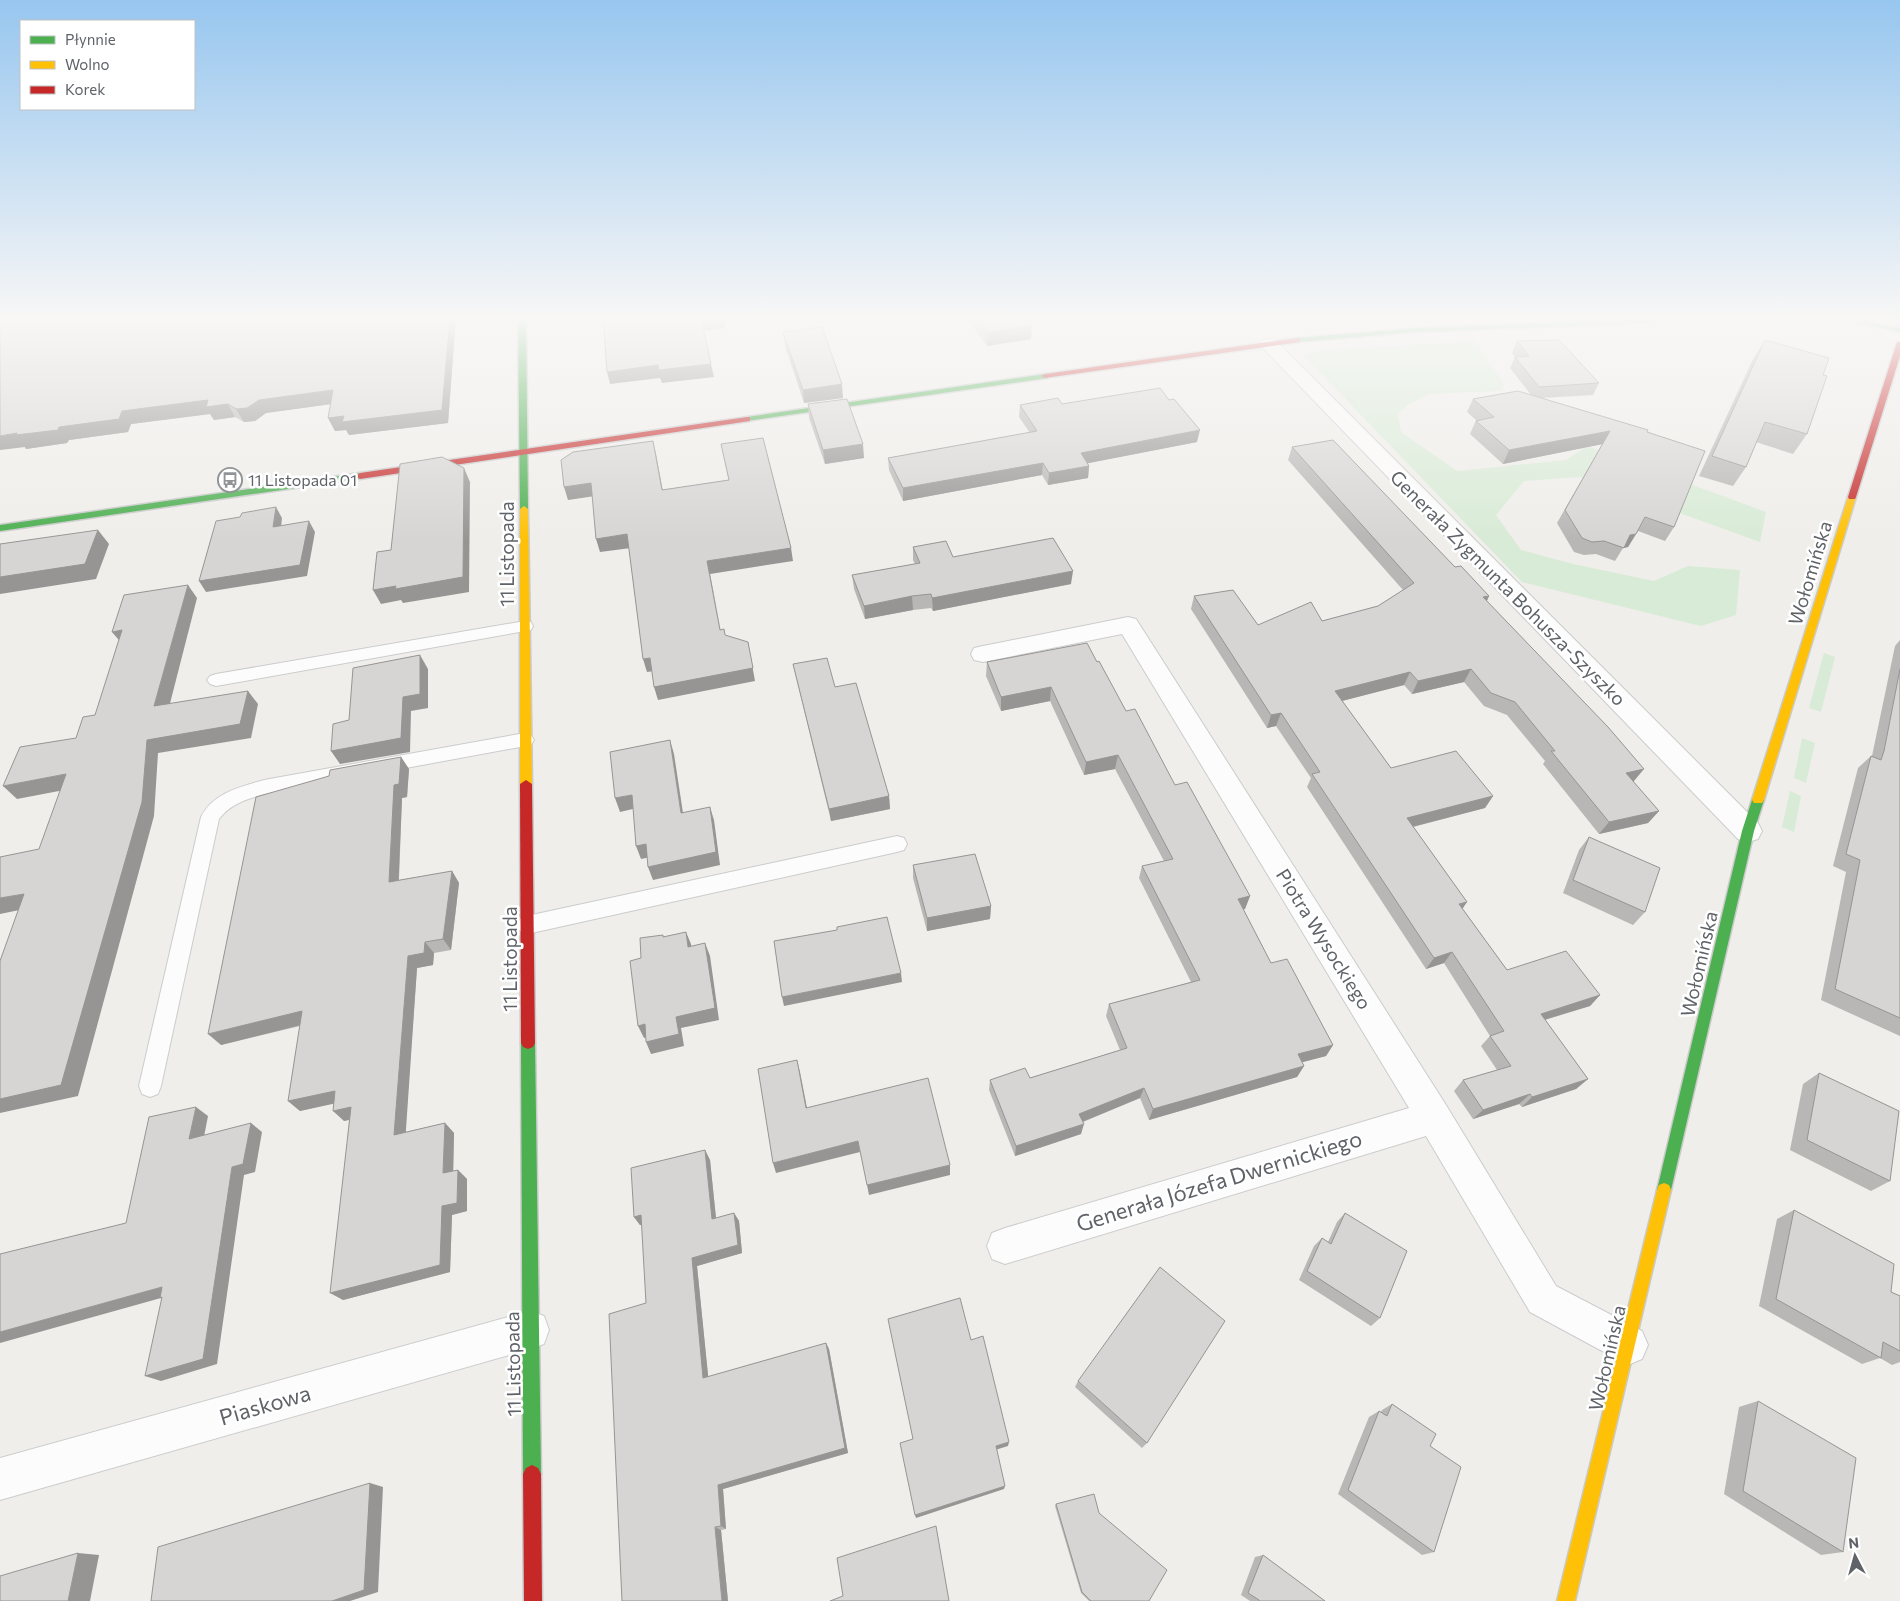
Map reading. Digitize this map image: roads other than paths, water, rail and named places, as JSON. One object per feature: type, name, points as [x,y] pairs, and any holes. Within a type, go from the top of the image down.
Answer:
[{"type":"street","name":"11 Listopada","points":[[523,392],[533,1601]]},
{"type":"street","points":[[0,528],[936,392]]},
{"type":"street","name":"Generała Zygmunta Bohusza-Szyszko","points":[[1315,392],[1748,831]]},
{"type":"street","name":"Wołomińska","points":[[1566,1601],[1748,831],[1885,392]]},
{"type":"street","name":"Piotra Wysockiego","points":[[983,654],[1128,625],[1434,1116],[1543,1299],[1628,1345]]},
{"type":"street","name":"Generała Józefa Dwernickiego","points":[[1005,1246],[1434,1116]]},
{"type":"street","name":"Piaskowa","points":[[0,1480],[530,1330]]},
{"type":"lane","points":[[216,680],[525,626]]},
{"type":"lane","points":[[150,1086],[210,817],[216,808],[227,800],[264,787],[525,740]]},
{"type":"lane","points":[[527,925],[898,844]]},
{"type":"place","name":"11 Listopada 01","points":[[230,480]]}]
